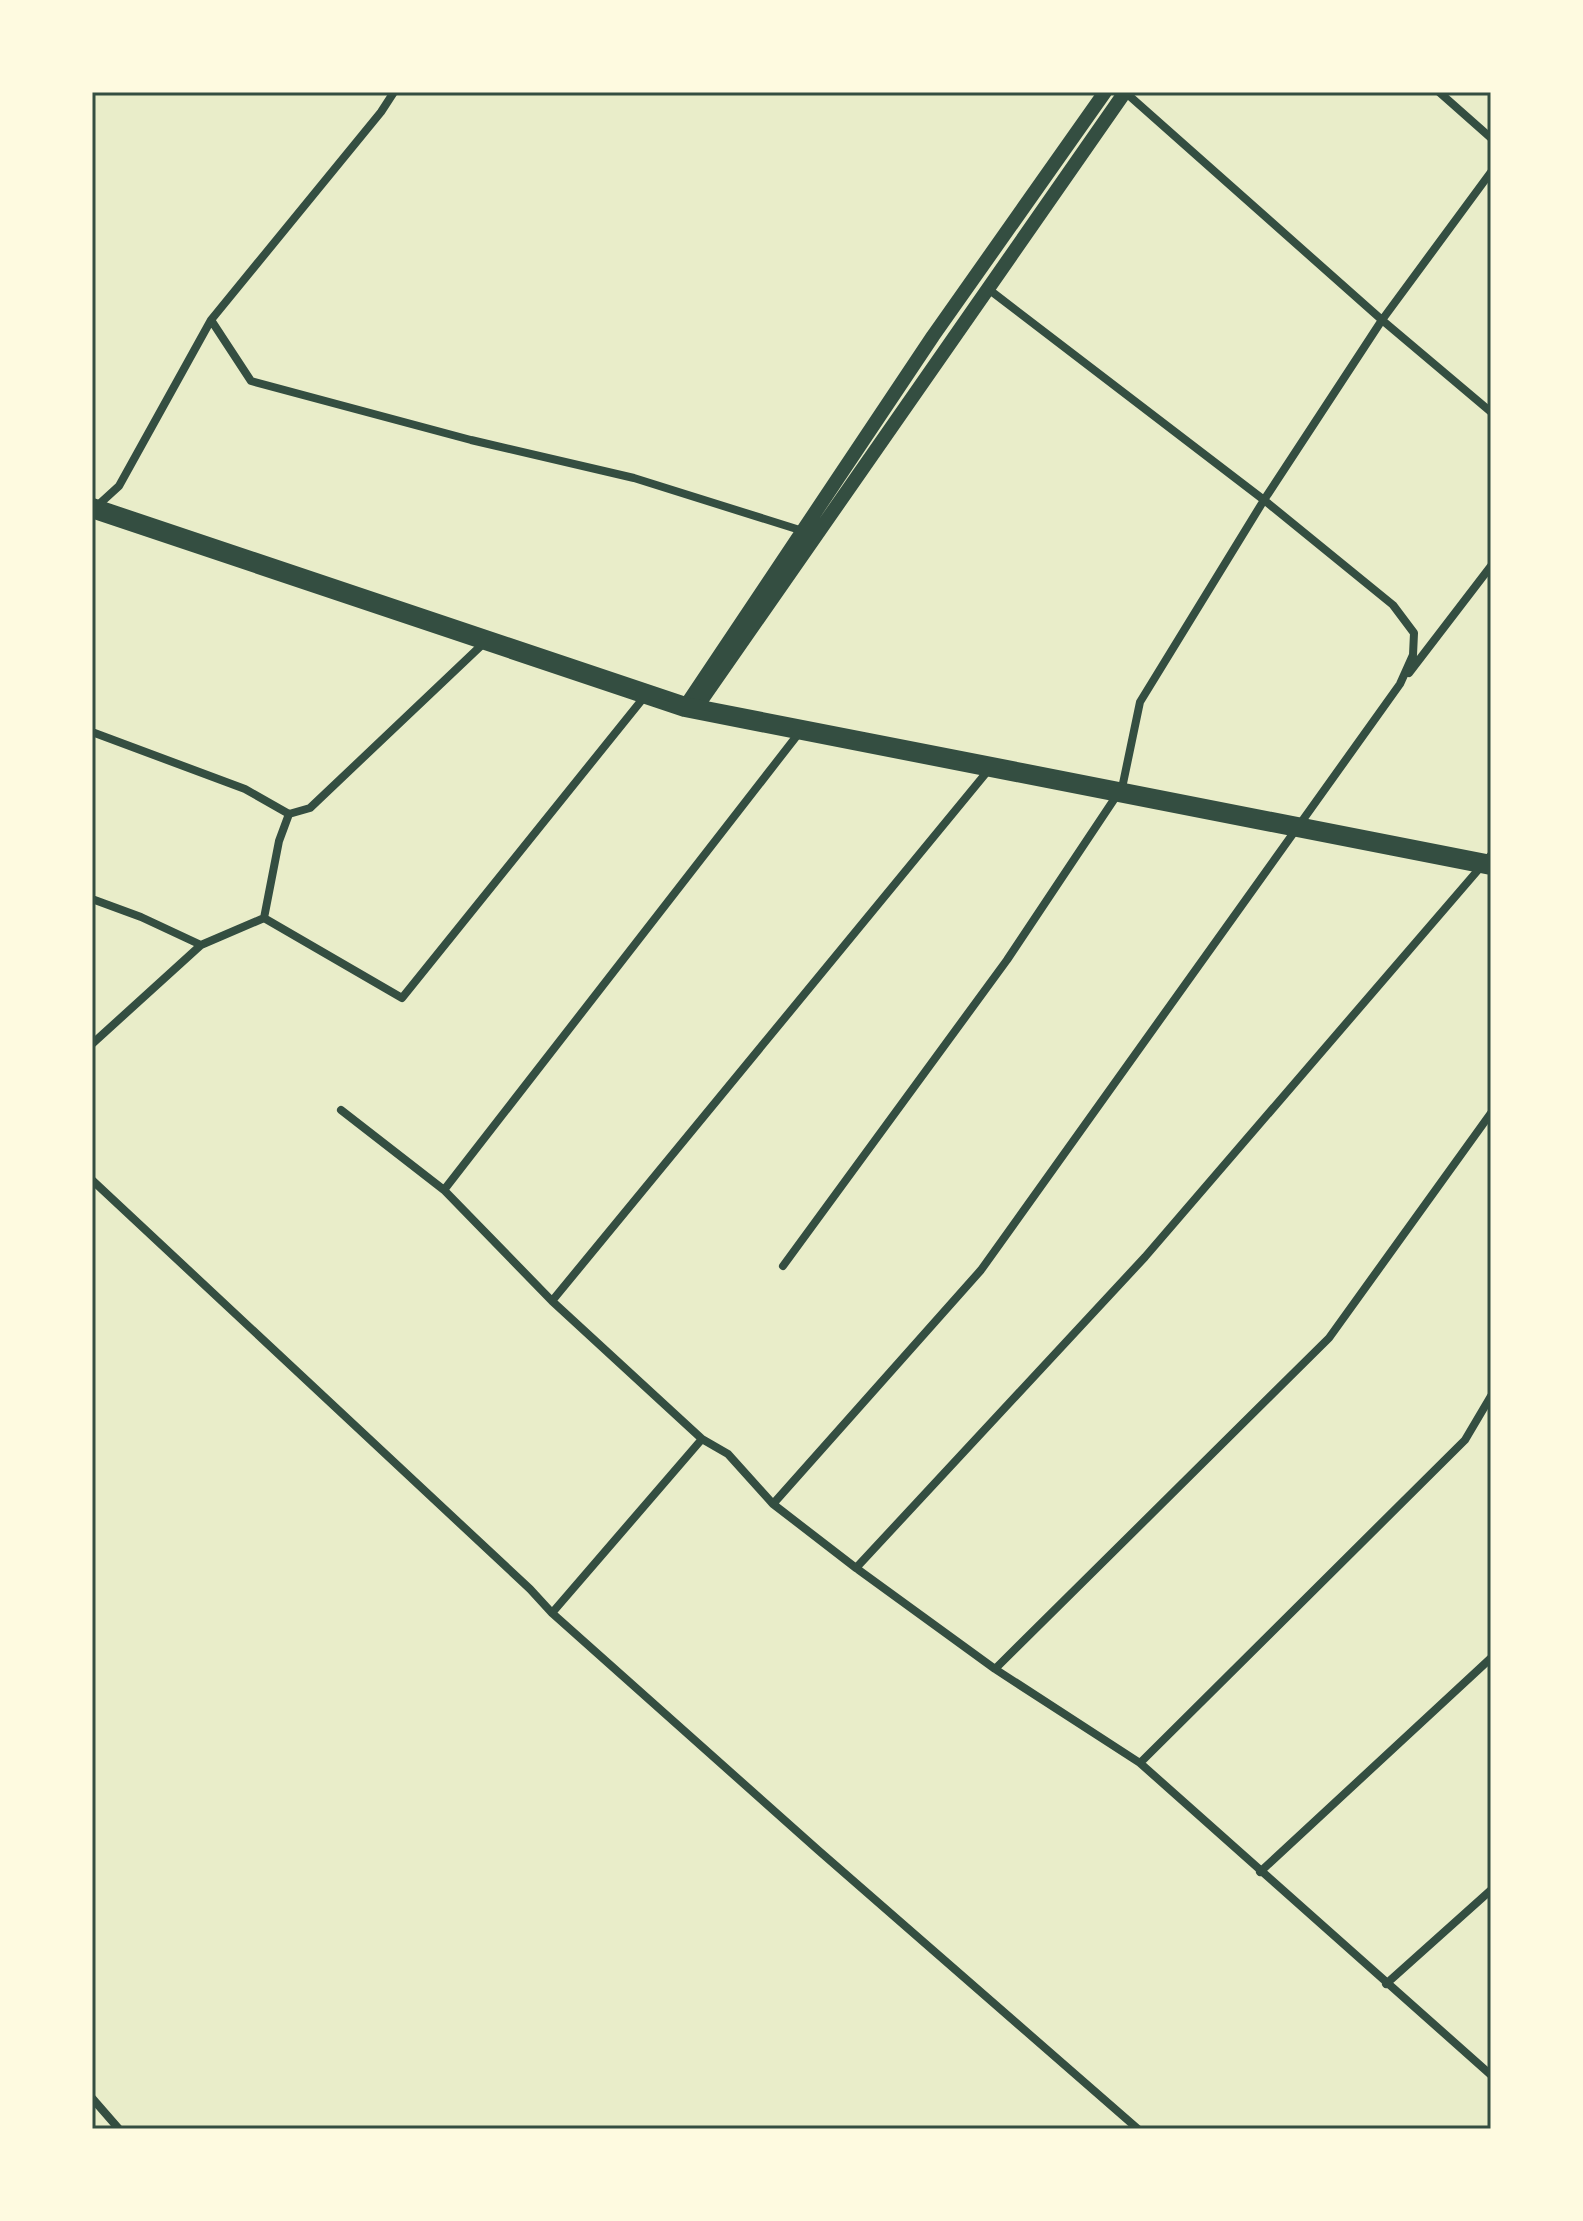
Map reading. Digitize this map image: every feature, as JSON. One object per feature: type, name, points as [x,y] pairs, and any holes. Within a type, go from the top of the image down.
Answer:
[{"type":"main road","points":[[93,509],[690,707],[1121,793],[1489,861]]},
{"type":"street","points":[[93,509],[119,486],[211,320],[394,92]]},
{"type":"street","points":[[690,707],[933,336],[1105,92]]},
{"type":"street","points":[[690,707],[1125,92],[1382,320],[1491,412]]},
{"type":"street","points":[[1439,92],[1491,138]]},
{"type":"street","points":[[783,1266],[1007,960],[1121,793],[1140,702],[1264,500],[1382,320],[1491,172]]},
{"type":"street","points":[[987,288],[1264,500],[1393,605],[1414,633],[1413,655],[1400,684]]},
{"type":"street","points":[[211,320],[251,381],[471,440],[634,478],[803,531]]},
{"type":"street","points":[[773,1504],[981,1270],[1400,684],[1491,566]]},
{"type":"street","points":[[92,732],[245,789],[289,814],[310,808],[487,640]]},
{"type":"street","points":[[264,918],[402,998],[647,694]]},
{"type":"street","points":[[444,1190],[802,729]]},
{"type":"street","points":[[552,1301],[991,767]]},
{"type":"street","points":[[264,918],[279,841],[289,814]]},
{"type":"street","points":[[856,1568],[1145,1257],[1489,861]]},
{"type":"street","points":[[92,899],[141,917],[201,945]]},
{"type":"street","points":[[92,1044],[201,945],[264,918]]},
{"type":"street","points":[[341,1110],[444,1190],[552,1301],[702,1439],[728,1454],[773,1504],[995,1669],[1140,1763],[1491,2075]]},
{"type":"street","points":[[995,1669],[1329,1338],[1491,1113]]},
{"type":"street","points":[[92,1180],[552,1613],[806,1840],[1138,2129]]},
{"type":"street","points":[[1140,1763],[1465,1440],[1491,1396]]},
{"type":"street","points":[[552,1613],[702,1439]]},
{"type":"street","points":[[1260,1872],[1491,1658]]},
{"type":"street","points":[[1386,1984],[1491,1890]]},
{"type":"street","points":[[92,2098],[119,2129]]}]
